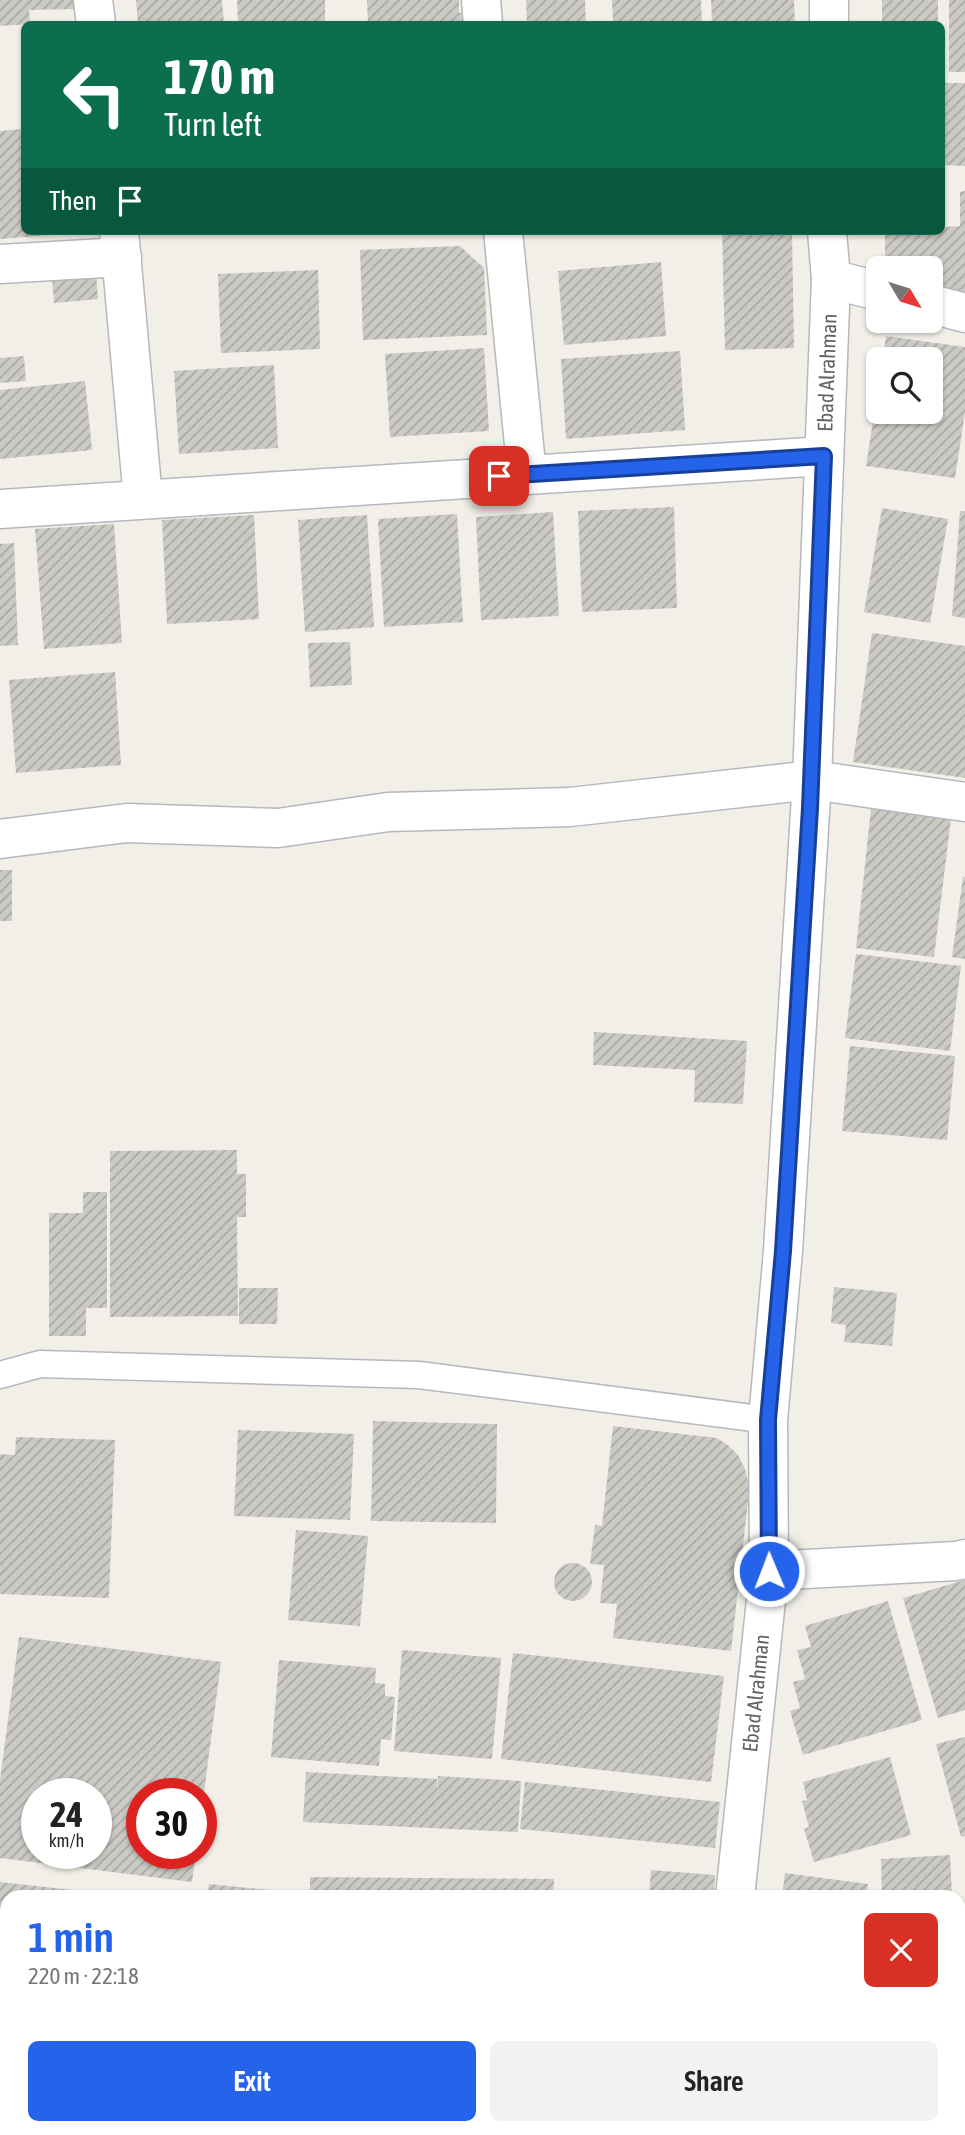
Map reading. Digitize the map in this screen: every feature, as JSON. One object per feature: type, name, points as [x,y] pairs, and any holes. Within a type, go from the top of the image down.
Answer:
[{"type":"street","points":[[93,0],[96,21]]},
{"type":"street","points":[[481,0],[483,21]]},
{"type":"street","points":[[829,21],[830,0]]},
{"type":"street","points":[[503,235],[527,475]]},
{"type":"street","name":"Ebad Alrahman","points":[[736,1890],[769,1571],[768,1420],[783,1251],[812,780],[831,279],[827,235]]},
{"type":"street","points":[[0,264],[121,244],[143,499]]},
{"type":"street","points":[[831,279],[866,288]]},
{"type":"street","points":[[943,307],[965,313]]},
{"type":"street","points":[[0,509],[824,456]]},
{"type":"street","points":[[0,839],[127,823],[278,828],[388,812],[570,807],[812,780],[965,803]]},
{"type":"street","points":[[769,1571],[965,1559]]},
{"type":"lane","points":[[0,1375],[40,1364],[419,1376],[768,1420]]},
{"type":"building","points":[[0,0],[74,0],[75,9],[29,10],[30,21],[0,26]]},
{"type":"building","points":[[136,0],[222,0],[224,21],[138,21]]},
{"type":"building","points":[[237,0],[325,0],[325,21],[238,21]]},
{"type":"building","points":[[367,0],[459,0],[459,13],[468,12],[469,21],[368,21]]},
{"type":"building","points":[[526,0],[585,0],[586,21],[527,21]]},
{"type":"building","points":[[612,0],[701,0],[702,21],[613,21]]},
{"type":"building","points":[[711,0],[794,0],[795,21],[712,21]]},
{"type":"building","points":[[882,0],[938,0],[938,21],[882,21]]},
{"type":"building","points":[[949,0],[965,0],[965,72],[949,72]]},
{"type":"building","points":[[945,83],[965,83],[965,166],[945,165]]},
{"type":"building","points":[[21,129],[21,235],[49,235],[0,239],[0,131]]},
{"type":"building","points":[[965,191],[965,296],[943,296],[943,256],[885,256],[885,235],[945,235],[945,227],[960,226],[960,192]]},
{"type":"building","points":[[722,235],[792,235],[794,348],[725,350]]},
{"type":"building","points":[[460,246],[484,268],[487,335],[363,340],[360,250]]},
{"type":"building","points":[[661,262],[666,336],[564,345],[558,271]]},
{"type":"building","points":[[318,270],[320,349],[221,353],[218,274]]},
{"type":"building","points":[[96,274],[98,299],[54,303],[52,277]]},
{"type":"building","points":[[886,336],[965,347],[965,412],[955,478],[866,466],[873,424],[943,424],[943,347],[885,347]]},
{"type":"building","points":[[484,348],[489,431],[390,437],[385,354]]},
{"type":"building","points":[[680,351],[685,430],[566,439],[561,359]]},
{"type":"building","points":[[24,356],[26,381],[0,383],[0,358]]},
{"type":"building","points":[[274,365],[278,448],[179,454],[174,371]]},
{"type":"building","points":[[85,381],[92,450],[0,459],[0,390]]},
{"type":"building","points":[[674,507],[677,608],[582,612],[578,511]]},
{"type":"building","points":[[882,508],[948,519],[930,623],[864,612]]},
{"type":"building","points":[[960,511],[965,511],[965,618],[952,616]]},
{"type":"building","points":[[553,512],[559,616],[481,620],[476,517]]},
{"type":"building","points":[[457,514],[463,622],[384,627],[378,519]]},
{"type":"building","points":[[254,515],[259,619],[167,624],[162,520]]},
{"type":"building","points":[[367,515],[374,627],[305,632],[298,520]]},
{"type":"building","points":[[114,524],[122,643],[44,649],[35,529]]},
{"type":"building","points":[[14,543],[18,645],[0,646],[0,544]]},
{"type":"building","points":[[872,633],[965,646],[965,778],[853,762]]},
{"type":"building","points":[[350,642],[352,685],[310,687],[308,643]]},
{"type":"building","points":[[115,672],[121,765],[16,773],[9,680]]},
{"type":"building","points":[[871,809],[951,818],[934,957],[856,948]]},
{"type":"building","points":[[0,870],[12,870],[12,921],[0,921]]},
{"type":"building","points":[[965,877],[965,959],[952,957]]},
{"type":"building","points":[[856,954],[961,966],[950,1051],[845,1038]]},
{"type":"building","points":[[594,1032],[747,1041],[743,1104],[694,1102],[695,1070],[593,1065]]},
{"type":"building","points":[[850,1046],[955,1056],[947,1140],[842,1131]]},
{"type":"building","points":[[237,1150],[237,1174],[246,1174],[246,1217],[237,1217],[238,1316],[110,1317],[110,1151]]},
{"type":"building","points":[[83,1192],[107,1192],[107,1308],[86,1308],[86,1336],[49,1336],[49,1213],[83,1213]]},
{"type":"building","points":[[834,1287],[897,1293],[892,1346],[844,1342],[846,1325],[831,1323]]},
{"type":"building","points":[[239,1288],[278,1288],[277,1324],[239,1324]]},
{"type":"building","points":[[373,1421],[497,1424],[496,1523],[371,1521]]},
{"type":"building","points":[[613,1426],[717,1438],[738,1455],[749,1485],[731,1651],[613,1638],[617,1604],[600,1603],[604,1565],[590,1564],[595,1525],[602,1526]]},
{"type":"building","points":[[238,1430],[354,1434],[350,1520],[234,1516]]},
{"type":"building","points":[[16,1437],[115,1440],[109,1598],[0,1594],[0,1454],[15,1455]]},
{"type":"building","points":[[296,1530],[368,1536],[360,1626],[288,1620]]},
{"type":"building","points":[[573,1563],[587,1568],[592,1582],[587,1596],[573,1601],[559,1596],[554,1582],[559,1568]]},
{"type":"building","points":[[965,1580],[965,1710],[938,1718],[903,1598]]},
{"type":"building","points":[[888,1601],[922,1720],[803,1755],[790,1711],[800,1708],[793,1682],[805,1679],[797,1650],[811,1647],[805,1626]]},
{"type":"building","points":[[19,1637],[221,1662],[206,1778],[126,1778],[126,1869],[194,1869],[192,1882],[88,1869],[112,1869],[112,1778],[21,1778],[21,1861],[0,1858],[0,1780]]},
{"type":"building","points":[[402,1650],[501,1658],[492,1759],[394,1751]]},
{"type":"building","points":[[513,1653],[724,1676],[711,1782],[501,1759]]},
{"type":"building","points":[[279,1660],[376,1668],[375,1683],[385,1684],[385,1696],[395,1697],[391,1740],[381,1739],[379,1766],[271,1757]]},
{"type":"building","points":[[965,1737],[965,1836],[961,1837],[936,1744]]},
{"type":"building","points":[[890,1757],[911,1835],[814,1862],[804,1829],[809,1827],[802,1801],[807,1800],[803,1782]]},
{"type":"building","points":[[306,1772],[437,1779],[437,1793],[438,1776],[521,1781],[518,1832],[303,1822]]},
{"type":"building","points":[[525,1782],[720,1802],[715,1848],[520,1829]]},
{"type":"building","points":[[950,1855],[952,1890],[882,1890],[881,1859]]},
{"type":"building","points":[[651,1870],[715,1875],[714,1890],[650,1890]]},
{"type":"building","points":[[785,1873],[868,1884],[867,1890],[783,1890]]},
{"type":"building","points":[[310,1877],[554,1879],[553,1890],[310,1890]]},
{"type":"building","points":[[0,1882],[73,1890],[0,1890]]},
{"type":"building","points":[[209,1884],[269,1890],[208,1890]]},
{"type":"route","points":[[499,476],[824,456],[810,808],[783,1251],[768,1420],[769,1571]]}]
